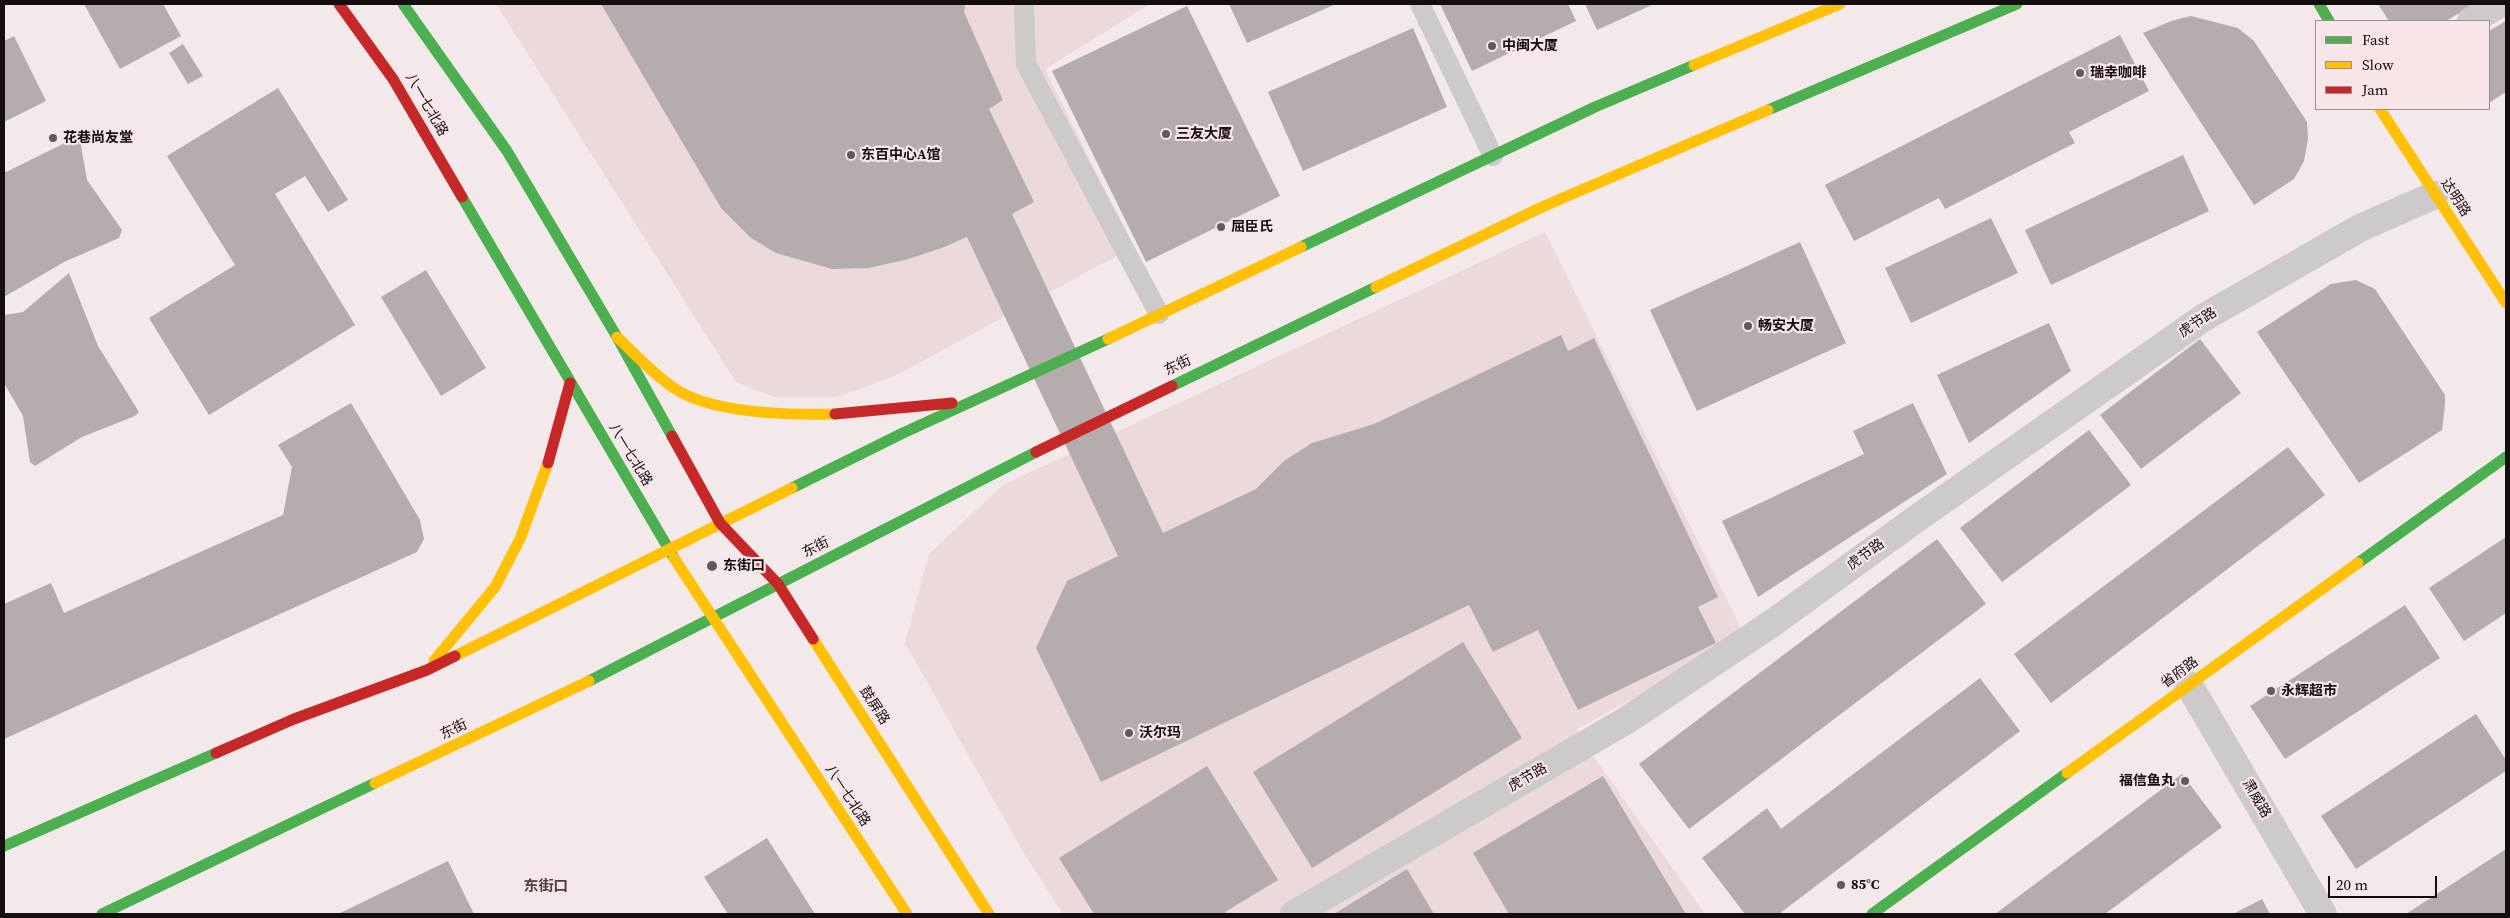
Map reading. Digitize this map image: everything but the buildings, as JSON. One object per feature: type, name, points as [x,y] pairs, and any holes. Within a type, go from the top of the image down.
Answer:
[{"type":"main road","name":"八一七北路","points":[[340,4],[393,79],[668,549],[907,914]]},
{"type":"main road","points":[[403,4],[507,151],[617,337],[720,524]]},
{"type":"main road","points":[[4,846],[294,719],[427,670],[903,433],[1595,107],[1840,4]]},
{"type":"main road","name":"东街","points":[[102,914],[421,763],[626,663],[1005,467],[1542,207],[2017,4]]},
{"type":"main road","points":[[2319,4],[2327,20]]},
{"type":"main road","name":"达明路","points":[[2381,110],[2506,303]]},
{"type":"main road","points":[[617,337],[679,391],[745,412],[800,414],[878,410],[976,400]]},
{"type":"main road","points":[[427,670],[494,588],[522,533],[551,457],[570,383]]},
{"type":"main road","name":"省府路","points":[[1872,914],[2506,457]]},
{"type":"main road","name":"鼓屏路","points":[[720,524],[778,584],[989,914]]},
{"type":"street","points":[[2473,20],[2499,4]]},
{"type":"street","name":"虎节路","points":[[1294,914],[1627,720],[1774,622],[1916,519],[2203,318],[2360,228],[2435,195]]},
{"type":"street","name":"肃威路","points":[[2189,685],[2323,914]]},
{"type":"lane","points":[[1024,4],[1026,64],[1159,314]]},
{"type":"lane","points":[[1420,4],[1493,156]]},
{"type":"shaded area","points":[[496,4],[1150,4],[1045,69],[1133,247],[895,376],[837,397],[774,397],[736,382]]},
{"type":"shaded area","points":[[1545,232],[1741,628],[1721,650],[1577,729],[1591,753],[1705,914],[1063,914],[1022,850],[905,643],[929,554],[1003,485]]},
{"type":"traffic: fast","points":[[403,4],[507,151],[617,337],[672,436]]},
{"type":"traffic: fast","points":[[1768,110],[2017,4]]},
{"type":"traffic: fast","points":[[2319,4],[2328,20]]},
{"type":"traffic: fast","points":[[1301,247],[1595,107],[1694,65]]},
{"type":"traffic: fast","points":[[462,197],[674,558]]},
{"type":"traffic: fast","points":[[1172,386],[1376,287]]},
{"type":"traffic: fast","points":[[792,488],[903,433],[1108,339]]},
{"type":"traffic: fast","points":[[589,681],[1036,452]]},
{"type":"traffic: fast","points":[[2358,563],[2506,457]]},
{"type":"traffic: fast","points":[[4,846],[216,753]]},
{"type":"traffic: fast","points":[[1872,914],[2067,773]]},
{"type":"traffic: fast","points":[[102,914],[375,783]]},
{"type":"traffic: slow","points":[[1694,65],[1840,4]]},
{"type":"traffic: slow","points":[[1376,287],[1542,207],[1768,110]]},
{"type":"traffic: slow","points":[[2381,110],[2506,303]]},
{"type":"traffic: slow","points":[[1108,339],[1301,247]]},
{"type":"traffic: slow","points":[[617,337],[659,377],[690,397],[730,408],[752,411],[835,414]]},
{"type":"traffic: slow","points":[[434,661],[495,587],[520,539],[548,463]]},
{"type":"traffic: slow","points":[[455,656],[792,488]]},
{"type":"traffic: slow","points":[[674,558],[907,914]]},
{"type":"traffic: slow","points":[[2067,773],[2358,563]]},
{"type":"traffic: slow","points":[[813,639],[989,914]]},
{"type":"traffic: slow","points":[[375,783],[589,681]]},
{"type":"traffic: jam","points":[[339,4],[393,79],[462,197]]},
{"type":"traffic: jam","points":[[548,463],[570,383]]},
{"type":"traffic: jam","points":[[1036,452],[1172,386]]},
{"type":"traffic: jam","points":[[835,414],[952,403]]},
{"type":"traffic: jam","points":[[672,436],[720,523],[778,584],[813,639]]},
{"type":"traffic: jam","points":[[216,753],[294,719],[427,670],[455,656]]},
{"type":"place","name":"中闽大厦","points":[[1492,46]]},
{"type":"place","name":"瑞幸咖啡","points":[[2080,73]]},
{"type":"place","name":"三友大厦","points":[[1166,134]]},
{"type":"place","name":"花巷尚友堂","points":[[53,138]]},
{"type":"place","name":"东百中心A馆","points":[[851,155]]},
{"type":"place","name":"屈臣氏","points":[[1221,227]]},
{"type":"place","name":"畅安大厦","points":[[1748,326]]},
{"type":"place","name":"东街口","points":[[712,566]]},
{"type":"place","name":"永辉超市","points":[[2271,691]]},
{"type":"place","name":"沃尔玛","points":[[1129,733]]},
{"type":"place","name":"福信鱼丸","points":[[2185,781]]},
{"type":"place","name":"85°C","points":[[1841,885]]},
{"type":"district","name":"东街口","points":[[546,887]]}]
